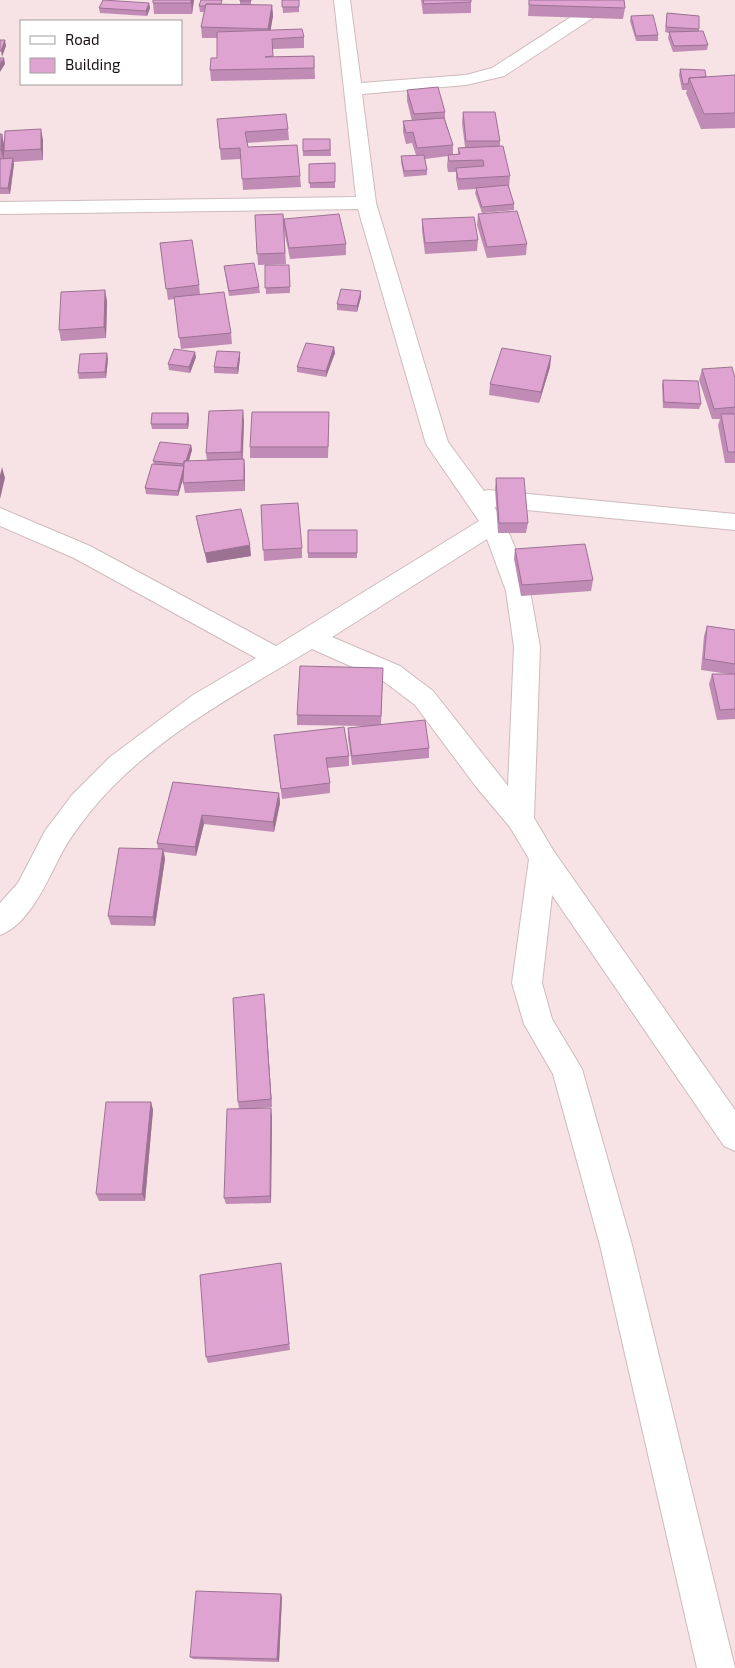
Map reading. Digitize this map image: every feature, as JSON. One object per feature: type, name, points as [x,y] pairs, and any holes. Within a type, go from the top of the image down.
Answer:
[{"type":"street","points":[[342,0],[366,203],[437,444],[476,497],[493,524],[507,557],[518,591],[527,647],[520,819]]},
{"type":"street","points":[[353,89],[466,80],[498,72],[608,0]]},
{"type":"street","points":[[0,208],[366,203]]},
{"type":"street","points":[[476,497],[735,522]]},
{"type":"street","points":[[0,516],[82,552],[276,658]]},
{"type":"street","points":[[0,923],[28,891],[55,839],[82,803],[119,765],[202,702],[311,638],[493,524]]},
{"type":"street","points":[[311,638],[391,674],[424,698],[486,780],[520,819],[543,858],[735,1136]]},
{"type":"street","points":[[543,858],[527,983],[539,1024],[567,1069],[614,1235],[716,1668]]},
{"type":"building","points":[[103,0],[149,3],[146,11],[99,8]]},
{"type":"building","points":[[153,0],[191,0],[191,3],[153,3]]},
{"type":"building","points":[[201,0],[222,0],[221,4],[199,6]]},
{"type":"building","points":[[282,0],[299,0],[299,7],[282,7]]},
{"type":"building","points":[[423,0],[471,0],[471,2],[424,4]]},
{"type":"building","points":[[529,0],[624,0],[625,8],[529,5]]},
{"type":"building","points":[[206,4],[272,5],[268,29],[201,27]]},
{"type":"building","points":[[667,13],[699,16],[699,29],[666,27]]},
{"type":"building","points":[[653,15],[658,35],[636,36],[631,16]]},
{"type":"building","points":[[302,29],[304,37],[272,39],[273,56],[265,57],[314,56],[314,68],[210,70],[211,58],[217,58],[217,32]]},
{"type":"building","points":[[703,31],[708,45],[674,46],[669,32]]},
{"type":"building","points":[[0,40],[5,40],[1,51],[0,51]]},
{"type":"building","points":[[680,69],[705,70],[706,77],[689,78],[688,84],[683,84]]},
{"type":"building","points":[[735,75],[735,113],[704,114],[689,78]]},
{"type":"building","points":[[438,87],[445,112],[414,114],[407,90]]},
{"type":"building","points":[[463,112],[495,112],[500,141],[466,141]]},
{"type":"building","points":[[286,114],[288,129],[245,132],[248,147],[297,145],[300,176],[242,179],[240,148],[220,149],[217,119]]},
{"type":"building","points":[[444,118],[453,145],[417,148],[413,132],[406,133],[403,121]]},
{"type":"building","points":[[41,129],[41,149],[4,151],[5,131]]},
{"type":"building","points":[[0,134],[2,134],[1,150],[0,150]]},
{"type":"building","points":[[303,139],[330,139],[330,150],[303,151]]},
{"type":"building","points":[[503,146],[510,176],[458,179],[456,168],[484,166],[483,160],[449,161],[448,155],[460,154],[458,148]]},
{"type":"building","points":[[424,155],[427,170],[404,171],[401,156]]},
{"type":"building","points":[[13,158],[8,188],[0,188],[0,159]]},
{"type":"building","points":[[335,163],[335,182],[309,183],[309,164]]},
{"type":"building","points":[[508,185],[514,204],[482,207],[476,188]]},
{"type":"building","points":[[517,211],[527,244],[487,247],[478,214]]},
{"type":"building","points":[[283,214],[285,253],[257,254],[255,215]]},
{"type":"building","points":[[339,214],[346,244],[289,248],[284,219]]},
{"type":"building","points":[[474,217],[478,240],[425,243],[422,219]]},
{"type":"building","points":[[192,240],[199,285],[166,289],[160,243]]},
{"type":"building","points":[[254,263],[259,287],[229,291],[224,266]]},
{"type":"building","points":[[265,265],[289,265],[290,287],[265,288]]},
{"type":"building","points":[[341,289],[361,291],[357,306],[337,304]]},
{"type":"building","points":[[105,290],[104,327],[59,330],[61,292]]},
{"type":"building","points":[[224,292],[231,333],[179,338],[174,297]]},
{"type":"building","points":[[306,343],[334,347],[326,371],[297,367]]},
{"type":"building","points":[[502,348],[551,356],[541,392],[490,384]]},
{"type":"building","points":[[174,349],[195,352],[189,367],[168,364]]},
{"type":"building","points":[[217,351],[240,352],[237,368],[214,367]]},
{"type":"building","points":[[107,353],[105,372],[78,373],[80,354]]},
{"type":"building","points":[[732,367],[735,378],[735,407],[714,409],[702,369]]},
{"type":"building","points":[[663,380],[698,381],[701,404],[664,402]]},
{"type":"building","points":[[243,410],[241,452],[206,453],[209,411]]},
{"type":"building","points":[[252,412],[329,412],[328,447],[250,447]]},
{"type":"building","points":[[152,413],[188,413],[187,424],[151,424]]},
{"type":"building","points":[[721,414],[735,414],[735,452],[728,452]]},
{"type":"building","points":[[160,442],[191,445],[184,464],[153,461]]},
{"type":"building","points":[[244,459],[244,480],[183,483],[184,461]]},
{"type":"building","points":[[152,464],[184,466],[178,491],[145,488]]},
{"type":"building","points":[[496,478],[524,478],[528,523],[499,523]]},
{"type":"building","points":[[298,503],[302,548],[263,550],[261,505]]},
{"type":"building","points":[[241,509],[250,545],[205,553],[196,516]]},
{"type":"building","points":[[308,530],[357,530],[357,553],[308,553]]},
{"type":"building","points":[[585,544],[593,580],[522,585],[515,549]]},
{"type":"building","points":[[707,626],[735,630],[735,664],[704,659]]},
{"type":"building","points":[[300,666],[383,668],[381,716],[297,715]]},
{"type":"building","points":[[712,674],[735,674],[735,709],[720,710]]},
{"type":"building","points":[[425,720],[429,748],[352,756],[348,728]]},
{"type":"building","points":[[344,727],[349,756],[326,758],[330,783],[281,789],[274,735]]},
{"type":"building","points":[[173,782],[279,793],[273,822],[202,815],[195,847],[157,843]]},
{"type":"building","points":[[119,848],[163,849],[153,917],[108,916]]},
{"type":"building","points":[[264,994],[271,1099],[238,1102],[233,998]]},
{"type":"building","points":[[106,1102],[151,1102],[142,1194],[96,1194]]},
{"type":"building","points":[[271,1108],[270,1196],[224,1198],[227,1109]]},
{"type":"building","points":[[281,1263],[289,1344],[206,1357],[200,1275]]},
{"type":"building","points":[[196,1591],[281,1594],[277,1659],[190,1657]]}]
